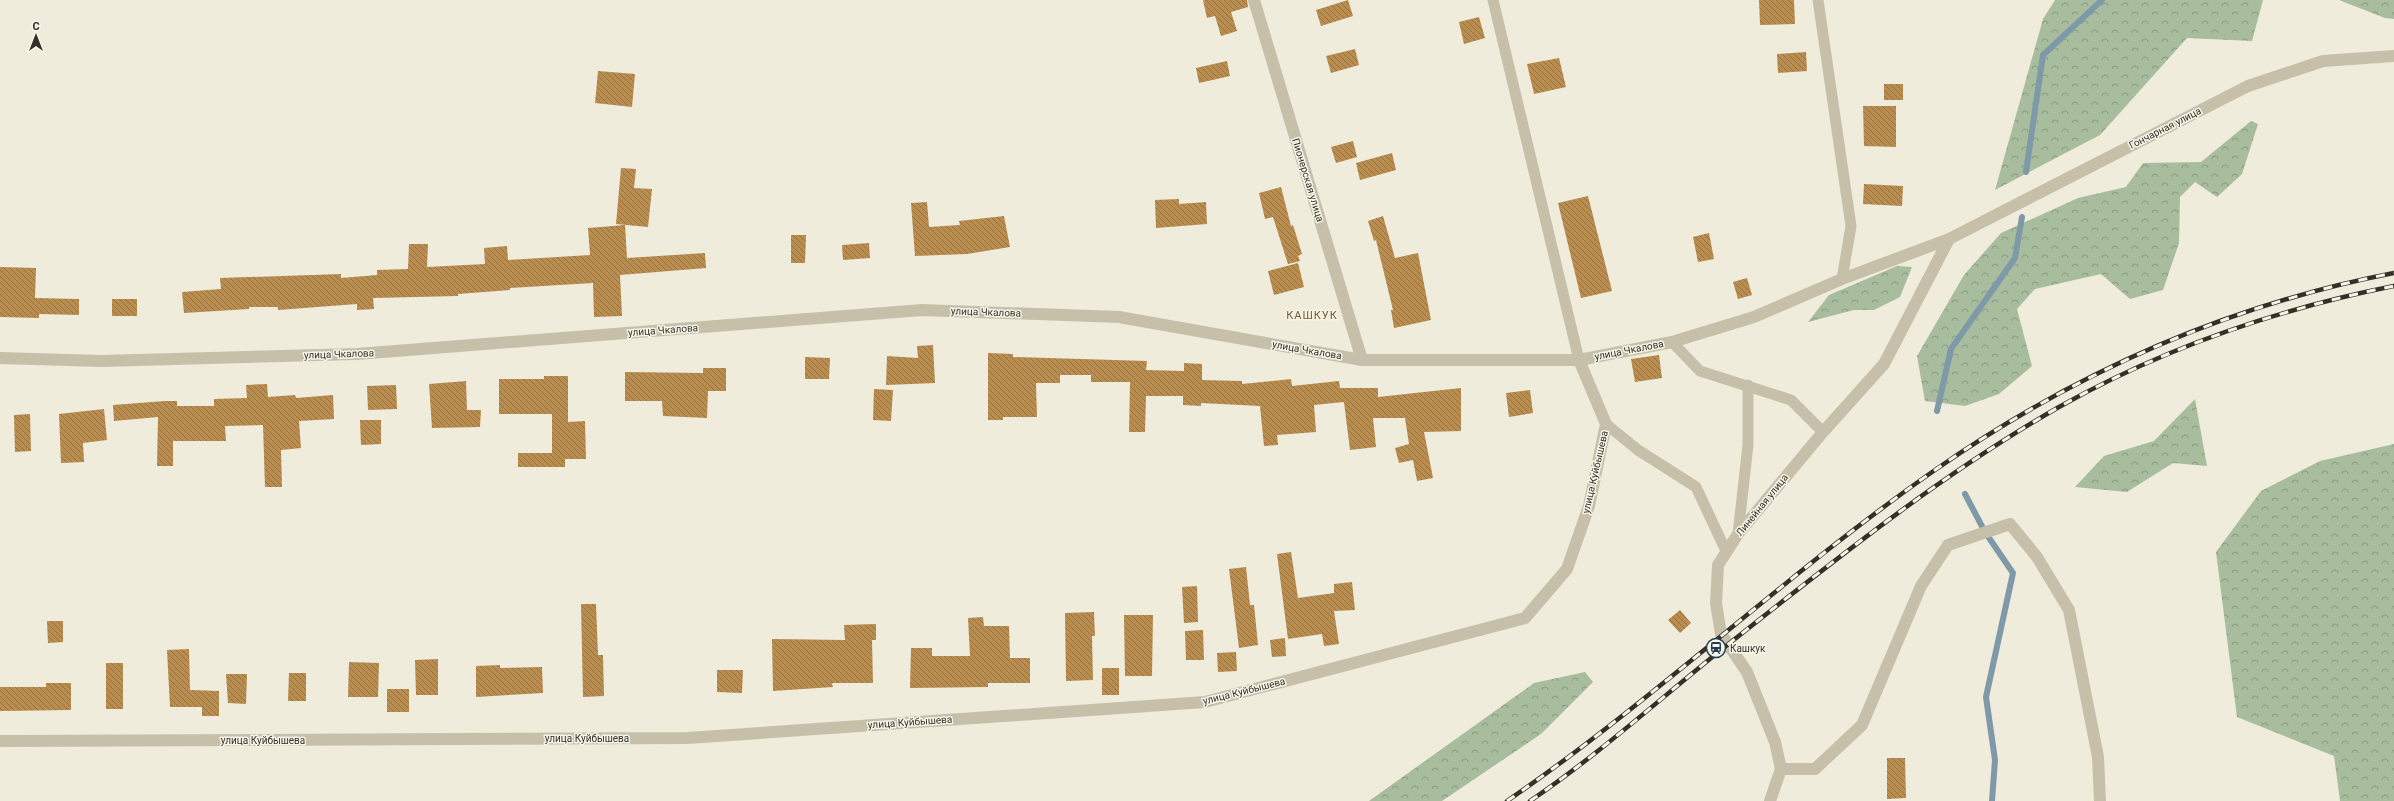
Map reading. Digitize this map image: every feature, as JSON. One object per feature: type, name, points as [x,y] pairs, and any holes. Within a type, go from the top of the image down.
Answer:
[{"type":"street","name":"Пионерская улица","points":[[1254,0],[1362,360]]},
{"type":"street","name":"Гончарная улица","points":[[1949,238],[2248,86],[2323,61],[2394,56]]},
{"type":"street","name":"улица Чкалова","points":[[0,358],[100,361],[357,354],[922,310],[1119,317],[1362,360],[1579,360],[1672,342],[1754,317],[1842,279],[1949,238]]},
{"type":"street","name":"Линейная улица","points":[[1782,769],[1775,742],[1747,672],[1721,634],[1716,603],[1718,565],[1738,534],[1823,432],[1884,364],[1949,238]]},
{"type":"street","name":"улица Куйбышева","points":[[0,741],[688,738],[1205,702],[1525,618],[1568,569],[1589,506],[1606,424],[1579,360]]},
{"type":"street","points":[[1770,801],[1782,769],[1815,769],[1862,726],[1921,586],[1948,545],[2010,524],[2037,556],[2069,610],[2098,757],[2100,801]]},
{"type":"lane","points":[[1493,0],[1579,360]]},
{"type":"lane","points":[[1818,0],[1851,226],[1842,279]]},
{"type":"lane","points":[[1672,342],[1700,371],[1748,385],[1791,400],[1823,432]]},
{"type":"lane","points":[[1738,534],[1748,445],[1748,385]]},
{"type":"lane","points":[[1606,424],[1638,450],[1696,487],[1726,551]]},
{"type":"green space","points":[[2055,0],[2263,0],[2252,41],[2187,38],[2100,135],[1995,190],[2043,19]]},
{"type":"green space","points":[[2339,0],[2394,0],[2394,19],[2385,18]]},
{"type":"green space","points":[[2251,121],[2258,124],[2242,174],[2217,197],[2195,182],[2180,197],[2179,243],[2163,290],[2130,299],[2101,274],[2035,289],[2017,309],[2032,366],[1999,394],[1965,406],[1925,401],[1917,356],[1964,275],[2001,233],[2078,198],[2126,187],[2143,163],[2201,162]]},
{"type":"green space","points":[[1897,266],[1912,267],[1900,297],[1874,310],[1854,310],[1808,322],[1829,295]]},
{"type":"green space","points":[[2195,399],[2207,466],[2173,463],[2127,492],[2075,487],[2104,456],[2154,441]]},
{"type":"green space","points":[[2394,444],[2394,801],[2340,801],[2334,756],[2237,717],[2216,552],[2261,491],[2320,461]]},
{"type":"green space","points":[[1585,672],[1593,682],[1541,734],[1442,801],[1369,801],[1534,683]]},
{"type":"building","points":[[1203,0],[1247,0],[1248,7],[1231,12],[1237,31],[1221,36],[1215,16],[1207,18]]},
{"type":"building","points":[[1348,0],[1353,16],[1321,26],[1316,10]]},
{"type":"building","points":[[1759,0],[1794,0],[1795,24],[1760,25]]},
{"type":"building","points":[[1479,17],[1485,38],[1464,44],[1459,22]]},
{"type":"building","points":[[1355,49],[1359,65],[1331,73],[1326,56]]},
{"type":"building","points":[[1806,52],[1807,71],[1778,73],[1777,54]]},
{"type":"building","points":[[1559,58],[1566,87],[1534,94],[1527,64]]},
{"type":"building","points":[[1227,61],[1230,76],[1199,83],[1196,68]]},
{"type":"building","points":[[598,71],[635,74],[632,107],[595,103]]},
{"type":"building","points":[[1884,84],[1903,84],[1903,100],[1884,100]]},
{"type":"building","points":[[1863,106],[1896,106],[1896,147],[1864,146]]},
{"type":"building","points":[[1353,141],[1357,157],[1336,163],[1331,147]]},
{"type":"building","points":[[1392,153],[1396,170],[1360,180],[1356,163]]},
{"type":"building","points":[[621,168],[636,169],[634,188],[652,189],[648,227],[616,224]]},
{"type":"building","points":[[1864,184],[1903,186],[1902,206],[1863,204]]},
{"type":"building","points":[[1281,187],[1291,226],[1293,225],[1302,254],[1298,256],[1300,261],[1288,264],[1273,217],[1265,219],[1259,193]]},
{"type":"building","points":[[1588,196],[1612,291],[1581,298],[1558,203]]},
{"type":"building","points":[[1179,199],[1179,204],[1206,202],[1207,224],[1156,228],[1155,200]]},
{"type":"building","points":[[927,202],[929,227],[960,225],[959,221],[1004,216],[1010,247],[967,254],[915,256],[911,203]]},
{"type":"building","points":[[1383,216],[1395,258],[1418,253],[1431,320],[1394,328],[1391,310],[1393,310],[1376,240],[1374,241],[1368,221]]},
{"type":"building","points":[[625,225],[627,258],[705,253],[706,268],[620,275],[622,316],[594,317],[593,283],[510,288],[510,290],[458,294],[458,296],[373,298],[374,309],[357,310],[357,304],[278,310],[278,307],[249,307],[249,309],[184,313],[182,292],[221,289],[220,278],[341,274],[341,278],[377,275],[377,270],[408,269],[409,244],[428,244],[427,267],[485,264],[484,248],[507,246],[508,260],[590,255],[588,228]]},
{"type":"building","points":[[1709,233],[1714,259],[1698,262],[1693,237]]},
{"type":"building","points":[[791,235],[806,235],[805,263],[791,263]]},
{"type":"building","points":[[869,243],[870,258],[843,260],[842,245]]},
{"type":"building","points":[[1298,263],[1304,287],[1274,295],[1268,271]]},
{"type":"building","points":[[0,267],[36,268],[35,298],[79,299],[79,315],[39,314],[39,318],[0,317]]},
{"type":"building","points":[[1747,278],[1752,295],[1738,299],[1733,282]]},
{"type":"building","points":[[112,299],[137,299],[137,316],[112,316]]},
{"type":"building","points":[[933,345],[935,383],[886,385],[887,356],[918,358],[917,346]]},
{"type":"building","points":[[988,353],[1013,354],[1013,357],[1147,361],[1146,370],[1184,371],[1184,363],[1202,364],[1202,380],[1242,381],[1242,384],[1291,379],[1292,386],[1339,381],[1340,388],[1378,388],[1378,397],[1461,388],[1461,431],[1424,432],[1433,478],[1417,481],[1413,460],[1399,463],[1395,448],[1409,444],[1405,418],[1373,418],[1376,447],[1350,450],[1344,402],[1314,405],[1316,432],[1277,435],[1278,445],[1264,446],[1260,406],[1201,403],[1201,406],[1183,405],[1183,396],[1146,396],[1145,432],[1129,432],[1130,382],[1091,382],[1091,375],[1060,375],[1060,383],[1036,383],[1037,417],[1003,417],[1003,420],[988,420]]},
{"type":"building","points":[[1659,355],[1662,378],[1635,382],[1631,359]]},
{"type":"building","points":[[805,357],[830,358],[829,379],[805,379]]},
{"type":"building","points":[[703,368],[726,368],[726,391],[708,391],[707,418],[663,416],[662,401],[625,401],[625,372],[703,373]]},
{"type":"building","points":[[544,376],[568,376],[568,422],[585,421],[586,459],[565,459],[565,467],[518,467],[518,453],[552,453],[552,414],[499,414],[499,379],[544,379]]},
{"type":"building","points":[[466,381],[467,410],[481,410],[480,427],[432,428],[429,384]]},
{"type":"building","points":[[267,384],[268,397],[295,395],[296,398],[333,395],[334,419],[299,421],[301,448],[281,450],[282,487],[265,487],[263,425],[225,426],[226,441],[173,441],[173,466],[157,466],[158,417],[114,421],[113,405],[177,401],[177,406],[214,406],[214,399],[247,398],[246,385]]},
{"type":"building","points":[[396,385],[397,409],[368,410],[367,386]]},
{"type":"building","points":[[874,389],[893,390],[891,421],[873,420]]},
{"type":"building","points":[[1530,390],[1533,413],[1509,417],[1506,393]]},
{"type":"building","points":[[104,409],[107,440],[83,443],[84,462],[61,463],[59,414]]},
{"type":"building","points":[[30,414],[31,451],[15,452],[14,415]]},
{"type":"building","points":[[360,420],[381,420],[381,444],[361,445]]},
{"type":"building","points":[[1291,552],[1298,598],[1334,593],[1334,584],[1352,582],[1355,610],[1334,611],[1339,644],[1324,646],[1322,634],[1288,639],[1277,554]]},
{"type":"building","points":[[1246,567],[1250,605],[1254,605],[1258,645],[1239,648],[1229,569]]},
{"type":"building","points":[[1197,586],[1198,622],[1184,623],[1182,587]]},
{"type":"building","points":[[581,604],[596,604],[598,655],[603,655],[604,696],[583,697]]},
{"type":"building","points":[[1680,610],[1691,623],[1680,633],[1668,620]]},
{"type":"building","points":[[1094,612],[1095,636],[1092,636],[1093,680],[1066,681],[1065,613]]},
{"type":"building","points":[[1124,615],[1153,615],[1152,676],[1125,676]]},
{"type":"building","points":[[983,617],[984,626],[1009,626],[1010,658],[1030,658],[1030,683],[988,683],[988,687],[910,688],[911,648],[932,648],[932,656],[970,656],[968,618]]},
{"type":"building","points":[[47,621],[63,621],[63,642],[48,643]]},
{"type":"building","points":[[876,624],[876,640],[872,640],[873,683],[832,683],[833,687],[773,691],[772,639],[845,640],[844,625]]},
{"type":"building","points":[[1203,630],[1204,660],[1186,660],[1185,631]]},
{"type":"building","points":[[1285,638],[1286,656],[1272,657],[1270,640]]},
{"type":"building","points":[[189,649],[190,690],[219,691],[219,716],[202,716],[202,707],[170,707],[167,650]]},
{"type":"building","points":[[1236,652],[1237,671],[1218,672],[1217,653]]},
{"type":"building","points":[[438,659],[438,695],[416,695],[415,660]]},
{"type":"building","points":[[349,662],[379,663],[378,697],[348,697]]},
{"type":"building","points":[[106,663],[123,663],[123,709],[106,709]]},
{"type":"building","points":[[500,665],[500,668],[542,667],[543,693],[476,697],[476,666]]},
{"type":"building","points":[[1102,668],[1119,668],[1119,695],[1102,695]]},
{"type":"building","points":[[717,670],[743,670],[742,693],[717,692]]},
{"type":"building","points":[[289,673],[306,673],[306,701],[288,701]]},
{"type":"building","points":[[226,674],[247,674],[246,704],[228,703]]},
{"type":"building","points":[[46,683],[71,683],[71,710],[0,711],[0,687],[46,687]]},
{"type":"building","points":[[387,689],[409,689],[409,712],[387,712]]},
{"type":"building","points":[[1887,758],[1905,758],[1906,798],[1887,799]]},
{"type":"waterway","points":[[2026,172],[2043,55],[2102,0]]},
{"type":"waterway","points":[[1937,411],[1951,349],[2015,258],[2022,217]]},
{"type":"waterway","points":[[1965,494],[1985,532],[2013,573],[1986,697],[1995,760],[1992,801]]},
{"type":"railway","points":[[1507,801],[1616,721],[1774,593],[1880,510],[1935,470],[1988,435],[2042,403],[2097,374],[2212,324],[2272,304],[2332,287],[2394,273]]},
{"type":"railway","points":[[1530,801],[1582,763],[1731,642],[1890,518],[1973,460],[2059,407],[2138,367],[2222,333],[2307,306],[2394,286]]},
{"type":"place","name":"Кашкук","points":[[1716,648]]},
{"type":"district","name":"КАШКУК","points":[[1312,315]]}]
